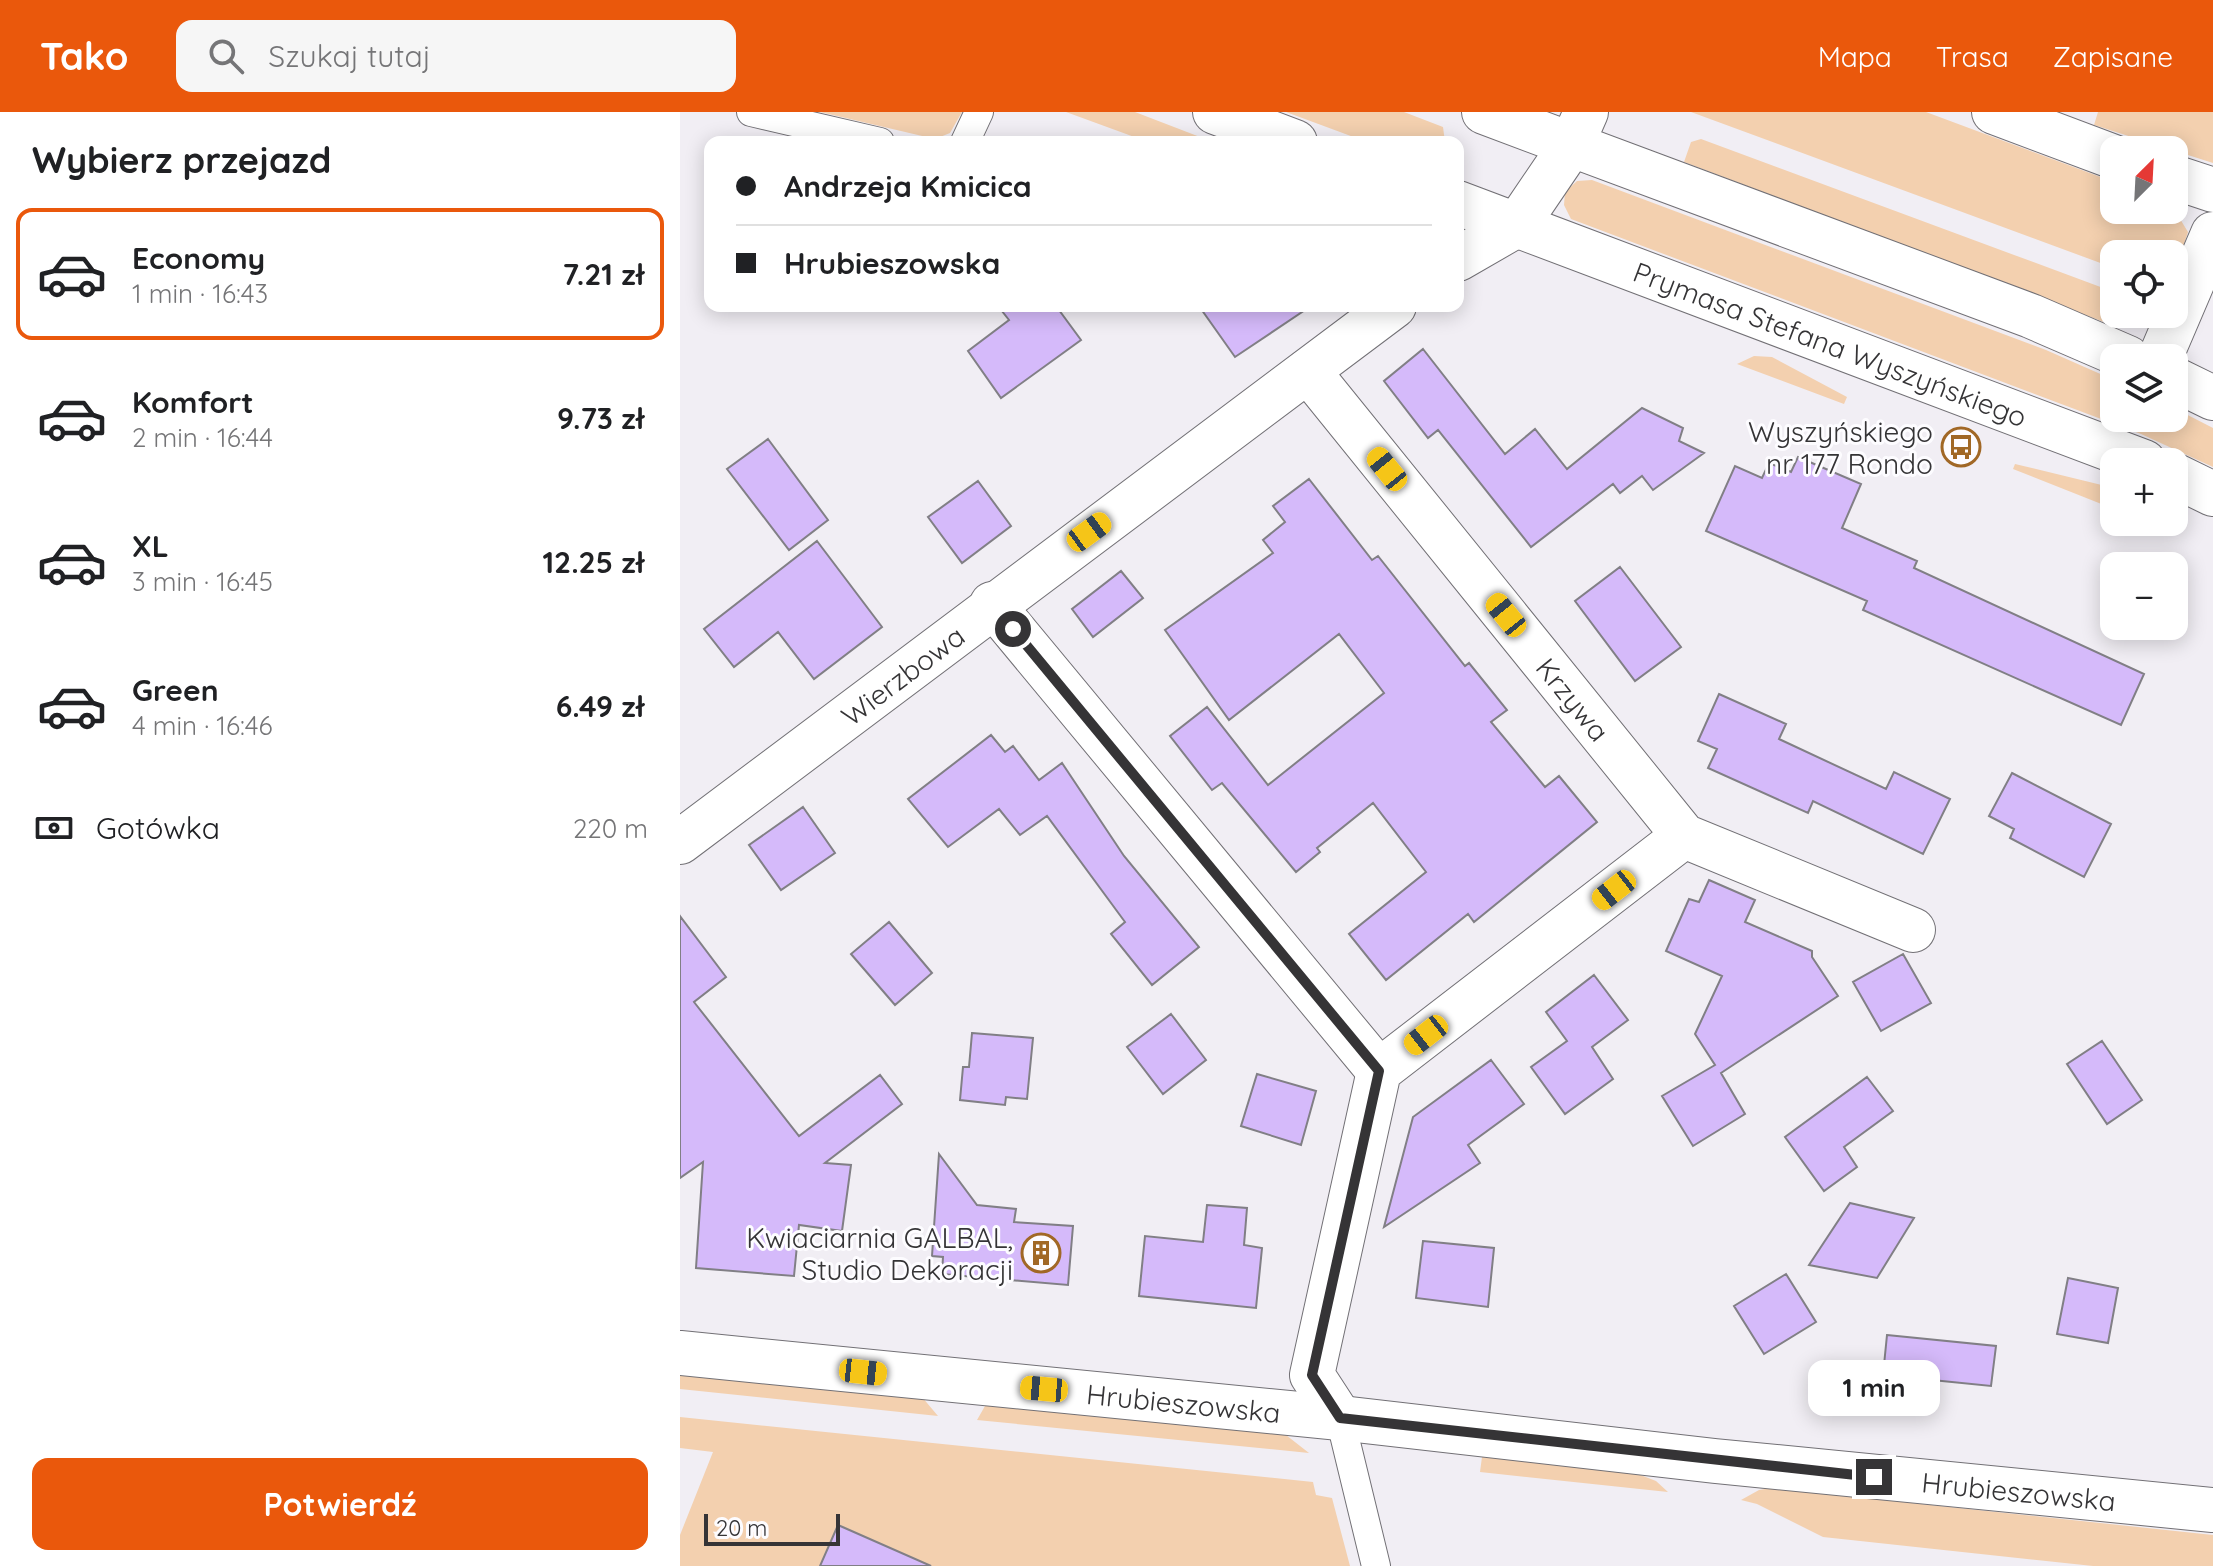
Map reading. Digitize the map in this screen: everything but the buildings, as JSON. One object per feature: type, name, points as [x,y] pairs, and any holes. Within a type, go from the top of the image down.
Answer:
[{"type":"street","points":[[1215,112],[1279,136]]},
{"type":"street","points":[[1484,112],[1579,128],[2100,346]]},
{"type":"street","points":[[1994,112],[2100,152]]},
{"type":"street","points":[[1464,256],[1517,225],[1579,128]]},
{"type":"street","points":[[2188,182],[2213,190]]},
{"type":"street","name":"Prymasa Stefana Wyszyńskiego","points":[[1464,205],[2107,448]]},
{"type":"street","points":[[2166,344],[2213,234]]},
{"type":"street","name":"Wierzbowa","points":[[680,842],[992,604],[1386,312]]},
{"type":"street","name":"Krzywa","points":[[1308,371],[1684,836],[1913,930]]},
{"type":"street","points":[[2188,386],[2213,398]]},
{"type":"street","points":[[2188,482],[2213,494]]},
{"type":"street","points":[[992,604],[1379,1071]]},
{"type":"street","points":[[1340,1418],[1312,1375],[1379,1071],[1684,836]]},
{"type":"street","name":"Hrubieszowska","points":[[680,1353],[1340,1418],[1715,1461],[2213,1510]]},
{"type":"lane","points":[[751,112],[854,136]]},
{"type":"lane","points":[[968,136],[979,112]]},
{"type":"lane","points":[[1340,1418],[1376,1566]]},
{"type":"shaded area","points":[[820,112],[962,112],[950,133],[922,136]]},
{"type":"shaded area","points":[[1066,112],[1135,112],[1197,136],[1132,136]]},
{"type":"shaded area","points":[[1286,112],[1404,112],[1443,127],[1444,136],[1351,136]]},
{"type":"shaded area","points":[[1691,112],[1926,112],[2100,177],[2100,224],[2183,224],[2188,232],[2185,240],[2100,240],[2100,263]]},
{"type":"shaded area","points":[[2098,112],[2213,112],[2213,163],[2188,155],[2188,136],[2128,136],[2094,125]]},
{"type":"shaded area","points":[[1701,139],[2100,287],[2100,321],[1684,162],[1691,142]]},
{"type":"shaded area","points":[[1592,180],[2046,350],[2100,374],[2100,419],[1571,219],[1564,205],[1565,192],[1577,181]]},
{"type":"shaded area","points":[[1754,356],[1772,357],[1847,397],[1844,404],[1737,364]]},
{"type":"shaded area","points":[[2188,415],[2213,428],[2213,467],[2188,456],[2188,448],[2172,448],[2136,432],[2188,432]]},
{"type":"shaded area","points":[[2015,464],[2100,485],[2100,503],[2013,469]]},
{"type":"shaded area","points":[[680,1372],[922,1397],[938,1416],[680,1389]]},
{"type":"shaded area","points":[[995,1404],[1286,1435],[1309,1453],[977,1420],[985,1406]]},
{"type":"shaded area","points":[[680,1417],[1313,1482],[1316,1495],[1332,1498],[1350,1566],[680,1566],[680,1535],[713,1452],[680,1448]]},
{"type":"shaded area","points":[[1482,1457],[1638,1474],[1656,1481],[1668,1492],[1480,1472]]},
{"type":"shaded area","points":[[1771,1488],[2213,1535],[2213,1566],[2093,1566],[1823,1537],[1757,1504],[1741,1500],[1759,1490]]},
{"type":"place","name":"Wyszyńskiego nr 177 Rondo","points":[[1961,447]]},
{"type":"place","name":"Kwiaciarnia GALBAL, Studio Dekoracji","points":[[1041,1253]]},
{"type":"route","points":[[1013,629],[1379,1071],[1312,1375],[1340,1418],[1874,1477]]}]
